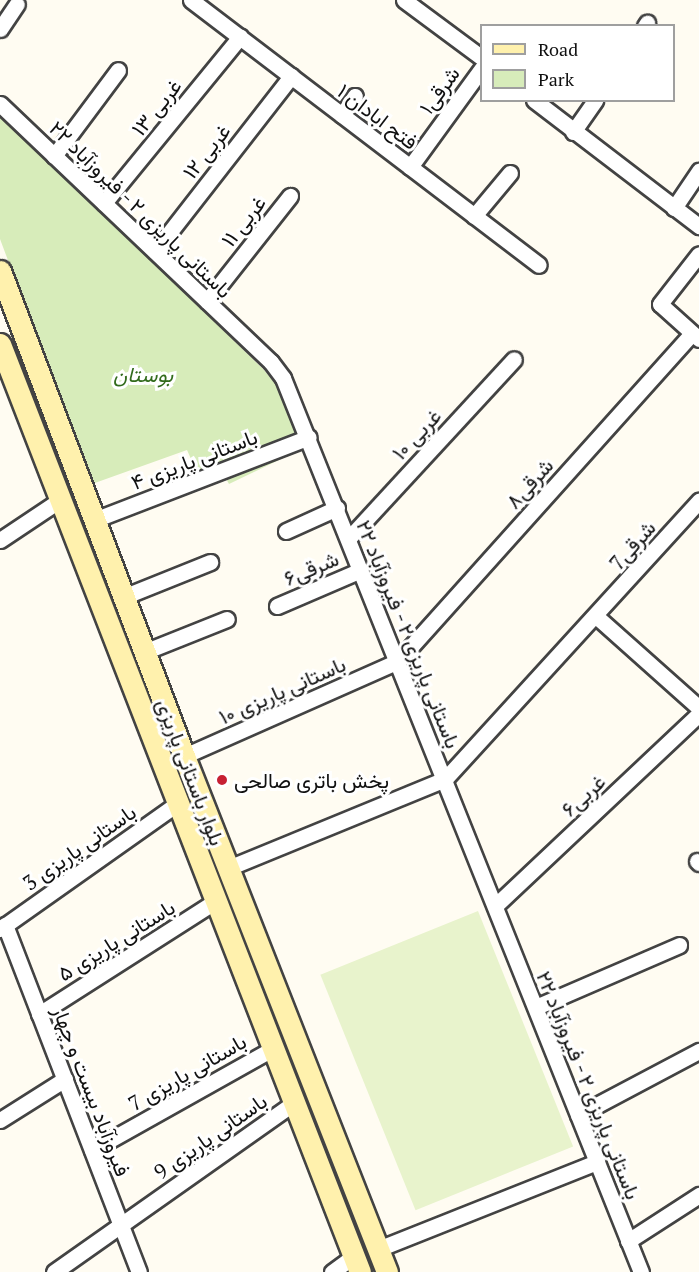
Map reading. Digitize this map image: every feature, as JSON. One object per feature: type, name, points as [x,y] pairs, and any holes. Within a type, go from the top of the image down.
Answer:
[{"type":"main road","name":"بلوار باستانی پاریزی","points":[[0,271],[184,756],[387,1272]]},
{"type":"main road","name":"بلوار باستانی پاریزی","points":[[0,344],[357,1264]]},
{"type":"street","name":"فتح ابادان ۱","points":[[191,0],[539,265]]},
{"type":"street","points":[[404,0],[480,57]]},
{"type":"street","points":[[0,28],[17,4]]},
{"type":"street","name":"غربی ۱۳","points":[[104,203],[240,37]]},
{"type":"street","points":[[54,156],[118,70]]},
{"type":"street","name":"شرقی۱","points":[[410,167],[480,71]]},
{"type":"street","name":"غربی ۱۲","points":[[155,251],[291,76]]},
{"type":"street","points":[[342,115],[355,96]]},
{"type":"street","points":[[536,102],[699,226]]},
{"type":"street","points":[[573,132],[594,102]]},
{"type":"street","name":"باستانی پاریزی ۲ - فیروزآباد ۲۲","points":[[0,104],[207,301],[283,378],[309,437],[641,1272]]},
{"type":"street","points":[[674,208],[699,171]]},
{"type":"street","points":[[474,216],[510,173]]},
{"type":"street","name":"غربی ۱۱","points":[[207,301],[290,196]]},
{"type":"street","points":[[695,336],[660,304],[699,254]]},
{"type":"street","name":"شرقی۸","points":[[398,661],[695,336]]},
{"type":"street","name":"غربی ۱۰","points":[[349,537],[514,359]]},
{"type":"street","name":"باستانی پاریزی ۴","points":[[94,520],[309,437]]},
{"type":"street","points":[[0,540],[60,500]]},
{"type":"street","name":"شرقی7","points":[[445,779],[597,617],[699,501]]},
{"type":"street","points":[[286,531],[337,508]]},
{"type":"street","points":[[123,597],[210,562]]},
{"type":"street","name":"شرقی۶","points":[[277,606],[361,570]]},
{"type":"street","points":[[597,617],[699,708]]},
{"type":"street","points":[[144,652],[228,619]]},
{"type":"street","name":"باستانی پاریزی ۱۰","points":[[184,756],[398,661]]},
{"type":"street","name":"غربی۶","points":[[495,906],[699,714]]},
{"type":"street","points":[[228,868],[445,779]]},
{"type":"street","name":"باستانی پاریزی 3","points":[[3,927],[178,803]]},
{"type":"street","name":"باستانی پاریزی ۵","points":[[39,1014],[216,902]]},
{"type":"street","name":"فیروزآباد بیست و چهار","points":[[3,927],[65,1079],[139,1272]]},
{"type":"street","points":[[536,1007],[680,945]]},
{"type":"street","name":"باستانی پاریزی 7","points":[[92,1150],[272,1049]]},
{"type":"street","points":[[578,1115],[699,1051]]},
{"type":"street","points":[[0,1120],[65,1079]]},
{"type":"street","name":"باستانی پاریزی 9","points":[[54,1272],[120,1223],[294,1103]]},
{"type":"street","points":[[378,1249],[597,1162]]},
{"type":"street","points":[[628,1241],[699,1195]]},
{"type":"street","points":[[332,1272],[357,1264]]},
{"type":"green space","name":"بوستان","points":[[0,114],[264,370],[277,386],[306,447],[229,484],[220,468],[199,477],[187,450],[92,484],[0,239]]},
{"type":"green space","points":[[478,911],[573,1147],[416,1210],[320,975]]},
{"type":"place","name":"پخش باتری صالحی","points":[[222,780]]}]
